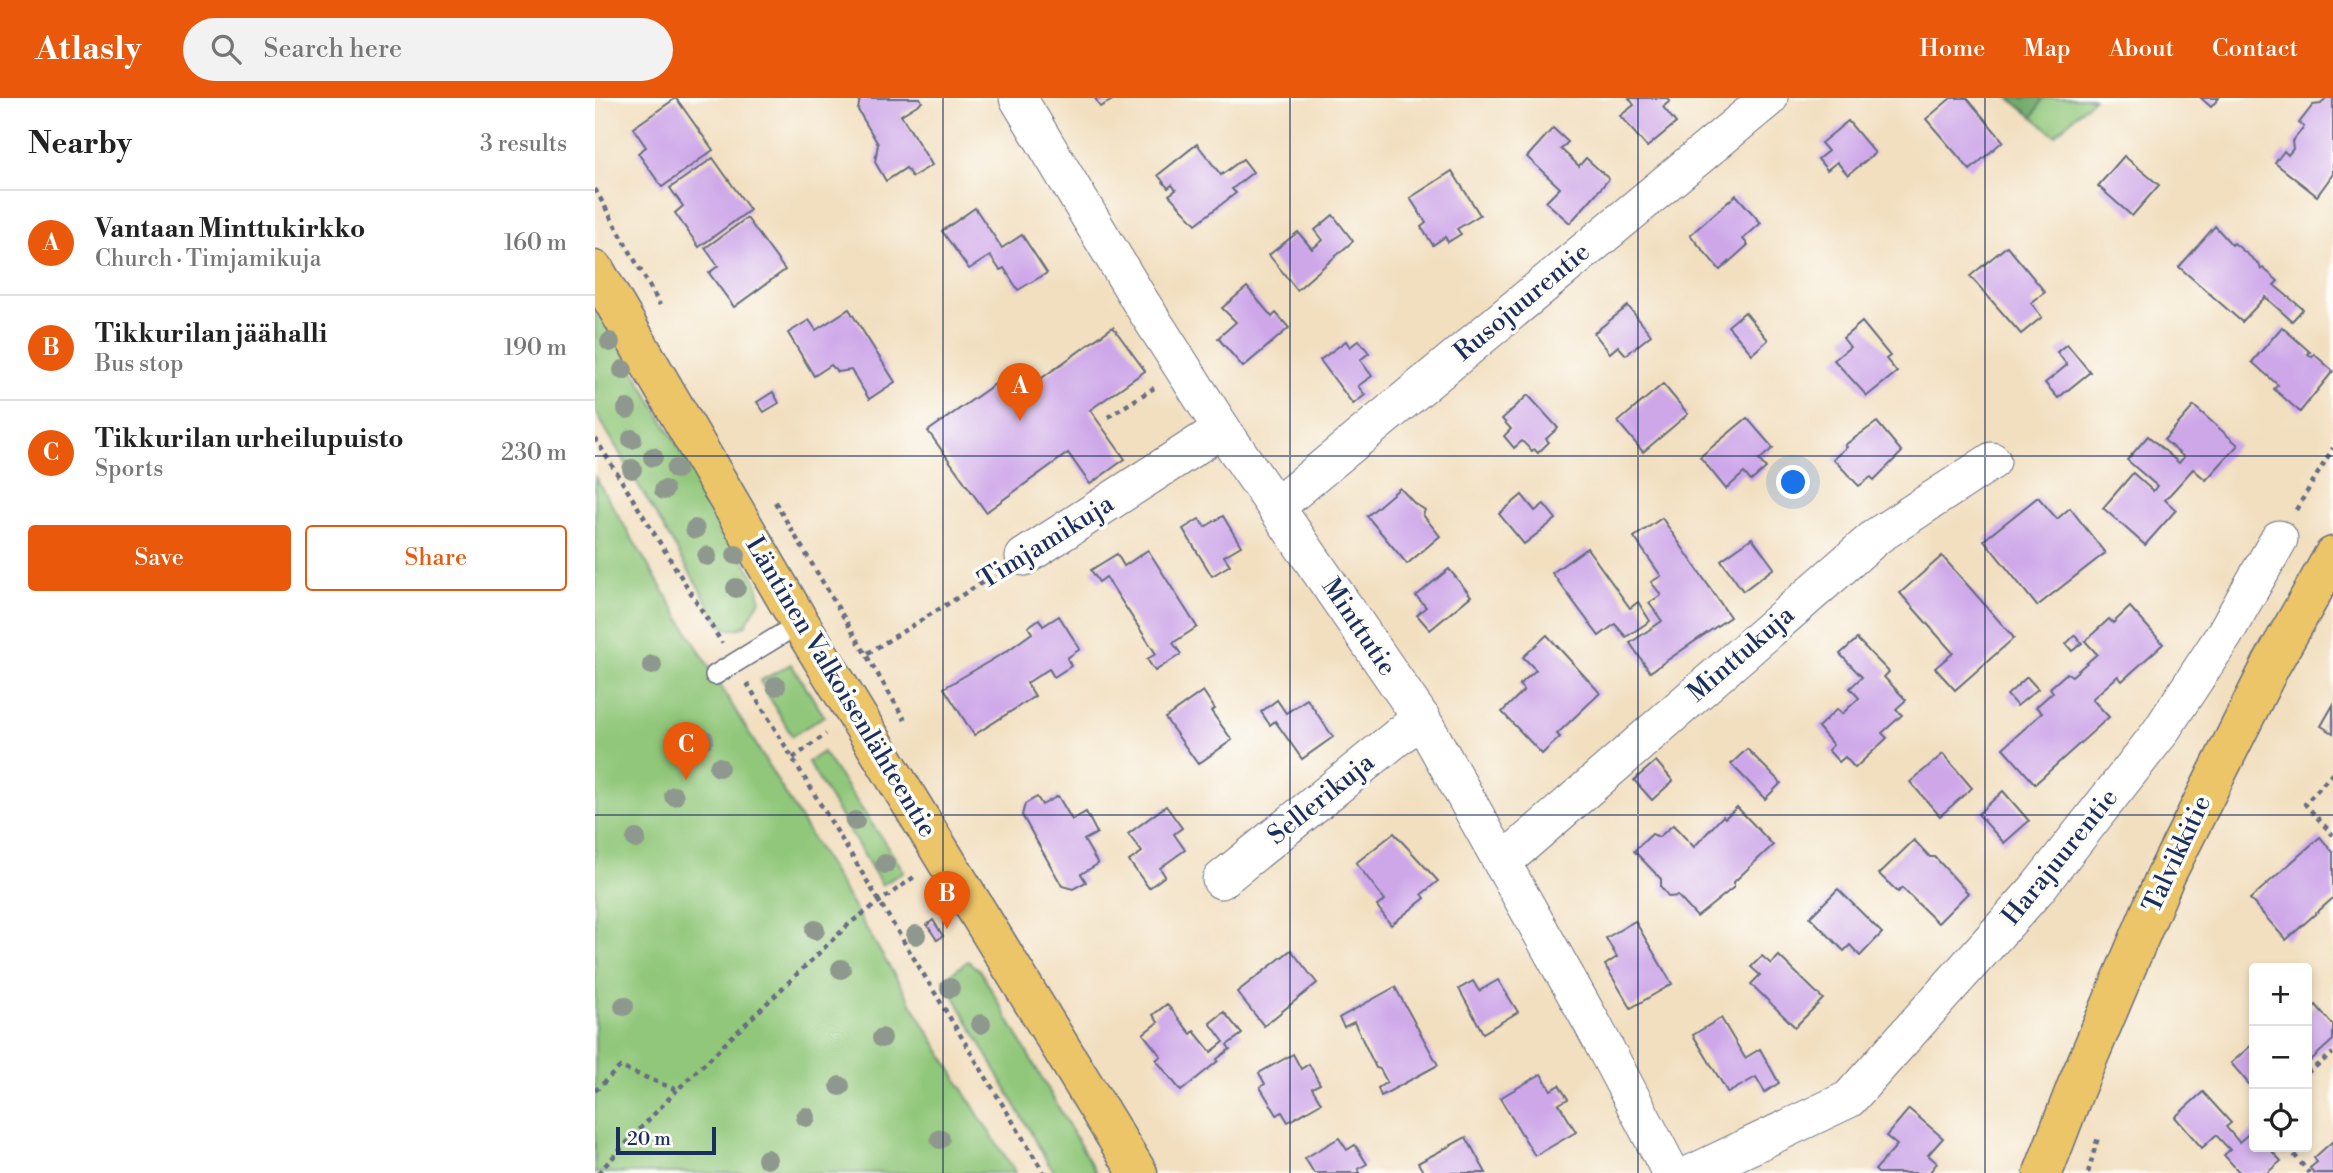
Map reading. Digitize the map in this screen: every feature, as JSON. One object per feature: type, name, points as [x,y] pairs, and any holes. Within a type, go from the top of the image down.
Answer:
[{"type":"main road","name":"Läntinen Valkoisenlähteentie","points":[[595,270],[800,623],[1138,1173]]},
{"type":"main road","name":"Talvikkitie","points":[[2046,1170],[2076,1087],[2165,877],[2219,765],[2333,556]]},
{"type":"street","name":"Minttutie","points":[[1018,98],[1140,302],[1222,429],[1421,718],[1671,1173]]},
{"type":"street","name":"Rusojuurentie","points":[[1277,506],[1745,105]]},
{"type":"street","name":"Timjamikuja","points":[[1024,557],[1222,429]]},
{"type":"street","name":"Minttukuja","points":[[1502,863],[1877,536],[1991,461]]},
{"type":"street","name":"Harajuurentie","points":[[1693,1173],[1849,1100],[2036,890],[2159,734],[2224,635],[2279,539]]},
{"type":"street","name":"Sellerikuja","points":[[1221,880],[1421,718]]},
{"type":"lane","points":[[715,675],[800,623]]},
{"type":"path","points":[[595,189],[663,312]]},
{"type":"path","points":[[1108,417],[1184,368]]},
{"type":"path","points":[[595,439],[735,663],[1044,1173]]},
{"type":"path","points":[[2279,539],[2333,448]]},
{"type":"path","points":[[774,501],[868,653],[908,725]]},
{"type":"path","name":"Timjamikuja","points":[[868,653],[1024,557]]},
{"type":"path","points":[[2333,773],[2305,804],[2333,835]]},
{"type":"path","points":[[598,1173],[677,1090],[850,923],[914,876]]},
{"type":"path","points":[[2312,1069],[2333,1053]]},
{"type":"path","points":[[595,1091],[620,1067],[677,1090]]},
{"type":"path","points":[[2088,1173],[2102,1124]]},
{"type":"path","points":[[2292,1152],[2308,1173]]},
{"type":"green space","points":[[2009,98],[2094,98],[2055,135]]},
{"type":"green space","points":[[2009,98],[2043,98],[2033,117]]},
{"type":"green space","points":[[595,304],[757,582],[760,600],[745,626],[731,629],[719,622],[595,411]]},
{"type":"green space","points":[[595,477],[979,1116],[1016,1173],[595,1173]]},
{"type":"green space","points":[[791,664],[824,716],[792,736],[760,681]]},
{"type":"green space","points":[[823,752],[904,871],[882,885],[808,762]]},
{"type":"green space","points":[[968,961],[981,972],[1096,1173],[1056,1173],[1048,1163],[944,979]]},
{"type":"building","points":[[676,98],[713,150],[662,187],[638,153],[646,147],[633,128]]},
{"type":"building","points":[[860,98],[920,98],[922,102],[901,115],[932,165],[912,177],[906,168],[886,181],[875,162],[878,144],[858,110]]},
{"type":"building","points":[[1095,98],[1116,98],[1100,107]]},
{"type":"building","points":[[1629,98],[1667,98],[1670,101],[1663,107],[1676,123],[1647,147],[1620,116],[1634,105]]},
{"type":"building","points":[[1951,98],[1967,98],[2003,141],[1970,170],[1926,119]]},
{"type":"building","points":[[2201,98],[2219,98],[2211,107]]},
{"type":"building","points":[[2326,98],[2333,98],[2333,174],[2317,196],[2275,163],[2284,151],[2288,155],[2293,149],[2292,142],[2304,127],[2299,123],[2313,105],[2321,104]]},
{"type":"building","points":[[1848,121],[1875,153],[1848,175],[1837,162],[1827,170],[1818,159],[1828,151],[1821,143]]},
{"type":"building","points":[[1553,128],[1568,142],[1561,149],[1579,166],[1586,158],[1609,179],[1570,223],[1546,202],[1560,188],[1527,157]]},
{"type":"building","points":[[1197,144],[1221,175],[1243,159],[1253,172],[1232,189],[1236,193],[1196,224],[1169,195],[1176,190],[1172,185],[1168,188],[1158,175]]},
{"type":"building","points":[[2124,156],[2159,185],[2132,216],[2098,186]]},
{"type":"building","points":[[713,158],[750,210],[699,247],[675,213],[683,206],[670,188]]},
{"type":"building","points":[[1452,171],[1480,215],[1457,229],[1461,234],[1448,242],[1445,237],[1433,245],[1421,227],[1426,223],[1410,198]]},
{"type":"building","points":[[1736,195],[1761,223],[1743,239],[1748,245],[1720,270],[1690,235]]},
{"type":"building","points":[[975,208],[1002,248],[1022,235],[1047,273],[1018,290],[1004,268],[1000,270],[990,256],[969,269],[942,231]]},
{"type":"building","points":[[1333,215],[1353,241],[1297,290],[1269,255],[1298,232],[1312,249],[1323,240],[1315,230]]},
{"type":"building","points":[[747,218],[785,270],[734,307],[709,273],[718,266],[705,248]]},
{"type":"building","points":[[2215,226],[2232,245],[2234,243],[2259,264],[2261,270],[2263,268],[2278,281],[2274,285],[2303,309],[2292,321],[2265,297],[2242,322],[2179,267]]},
{"type":"building","points":[[2007,246],[2045,292],[2031,303],[2042,317],[2021,334],[1970,276]]},
{"type":"building","points":[[1247,287],[1272,317],[1276,313],[1289,328],[1243,367],[1218,338],[1236,322],[1222,308]]},
{"type":"building","points":[[1628,306],[1651,335],[1626,355],[1618,346],[1610,353],[1594,333]]},
{"type":"building","points":[[849,309],[895,382],[869,399],[851,370],[838,372],[831,365],[814,376],[788,333],[809,320],[816,330]]},
{"type":"building","points":[[1745,312],[1768,340],[1752,354],[1728,326]]},
{"type":"building","points":[[1862,322],[1890,356],[1886,359],[1897,372],[1867,396],[1834,360],[1850,347],[1843,338]]},
{"type":"building","points":[[1113,327],[1145,371],[1090,410],[1125,459],[1090,484],[1068,453],[986,512],[928,431],[1012,372],[1025,390]]},
{"type":"building","points":[[2282,327],[2310,352],[2308,354],[2312,357],[2314,354],[2333,371],[2300,412],[2274,389],[2278,385],[2252,362]]},
{"type":"building","points":[[1359,340],[1369,353],[1360,360],[1372,376],[1358,386],[1365,395],[1353,404],[1320,360],[1346,341],[1350,347]]},
{"type":"building","points":[[2067,344],[2090,372],[2058,398],[2045,383],[2067,365],[2057,352]]},
{"type":"building","points":[[1663,384],[1688,414],[1643,452],[1618,422]]},
{"type":"building","points":[[773,392],[779,403],[764,412],[757,402]]},
{"type":"building","points":[[1528,395],[1558,428],[1546,439],[1549,442],[1538,453],[1522,441],[1514,448],[1504,436],[1511,429],[1502,419]]},
{"type":"building","points":[[2194,406],[2238,445],[2206,480],[2193,469],[2165,500],[2176,510],[2145,545],[2103,508],[2133,473],[2153,491],[2157,486],[2127,460],[2148,436],[2179,463],[2184,457],[2164,440]]},
{"type":"building","points":[[1747,418],[1773,448],[1759,460],[1766,468],[1751,481],[1744,473],[1726,489],[1700,457]]},
{"type":"building","points":[[1877,422],[1902,452],[1874,480],[1871,477],[1859,486],[1833,459],[1847,447],[1845,445]]},
{"type":"building","points":[[1400,488],[1425,510],[1423,515],[1440,536],[1407,564],[1367,516]]},
{"type":"building","points":[[1522,495],[1535,511],[1544,504],[1556,519],[1524,544],[1499,514]]},
{"type":"building","points":[[2038,497],[2057,519],[2070,508],[2105,553],[2037,606],[1984,540]]},
{"type":"building","points":[[1223,516],[1241,546],[1224,556],[1230,565],[1212,576],[1183,529],[1199,519],[1205,527]]},
{"type":"building","points":[[1662,518],[1730,617],[1650,672],[1630,643],[1662,621],[1649,603],[1661,595],[1651,582],[1661,576],[1634,537]]},
{"type":"building","points":[[1752,538],[1774,568],[1743,591],[1721,560]]},
{"type":"building","points":[[1587,548],[1630,608],[1638,602],[1650,621],[1626,637],[1615,624],[1599,636],[1552,573]]},
{"type":"building","points":[[1148,550],[1197,627],[1173,643],[1181,654],[1155,671],[1147,659],[1156,654],[1106,577],[1099,582],[1091,570],[1117,554],[1124,566]]},
{"type":"building","points":[[1942,556],[2014,638],[1955,690],[1935,668],[1953,653],[1900,593]]},
{"type":"building","points":[[1449,569],[1471,596],[1430,630],[1417,615],[1426,607],[1416,596]]},
{"type":"building","points":[[2130,607],[2163,644],[2122,681],[2118,676],[2092,699],[2109,717],[2035,784],[2003,748],[2042,713],[2036,707],[2053,692],[2050,688],[2067,673],[2072,676],[2097,654],[2085,641],[2109,619],[2113,623]]},
{"type":"building","points":[[1059,616],[1080,649],[1067,658],[1071,666],[1054,677],[1049,669],[1027,683],[1035,696],[974,735],[944,688],[1032,633],[1028,627],[1039,619],[1043,626]]},
{"type":"building","points":[[1547,635],[1600,693],[1557,734],[1560,737],[1542,754],[1502,712],[1524,690],[1519,685],[1536,670],[1523,657]]},
{"type":"building","points":[[2075,635],[2082,643],[2072,651],[2066,644]]},
{"type":"building","points":[[1857,639],[1889,672],[1884,677],[1906,700],[1896,709],[1902,715],[1882,733],[1887,738],[1855,768],[1845,757],[1839,762],[1828,750],[1833,745],[1818,727],[1837,709],[1842,714],[1859,698],[1850,688],[1862,677],[1840,654]]},
{"type":"building","points":[[2027,677],[2038,689],[2017,706],[2007,695]]},
{"type":"building","points":[[1203,691],[1215,709],[1211,711],[1232,740],[1198,764],[1165,718]]},
{"type":"building","points":[[1307,699],[1333,737],[1302,759],[1275,721],[1270,725],[1261,712],[1277,700],[1286,713]]},
{"type":"building","points":[[2333,705],[2333,733],[2321,726]]},
{"type":"building","points":[[1747,749],[1781,783],[1765,799],[1731,764]]},
{"type":"building","points":[[1943,754],[1972,788],[1940,816],[1910,782]]},
{"type":"building","points":[[1656,761],[1673,781],[1652,800],[1634,780]]},
{"type":"building","points":[[2003,791],[2029,821],[2004,843],[1978,814]]},
{"type":"building","points":[[1058,796],[1072,820],[1086,812],[1097,833],[1084,840],[1098,864],[1081,874],[1086,882],[1073,889],[1062,886],[1022,815],[1025,804],[1037,797],[1042,805]]},
{"type":"building","points":[[1166,806],[1182,828],[1174,834],[1185,850],[1160,868],[1165,876],[1149,888],[1129,861],[1142,852],[1128,834]]},
{"type":"building","points":[[1737,807],[1773,845],[1734,882],[1734,887],[1697,917],[1678,896],[1669,897],[1661,887],[1661,879],[1634,851],[1652,834],[1659,837],[1673,825],[1694,847],[1723,816],[1725,818]]},
{"type":"building","points":[[1394,833],[1438,881],[1422,894],[1425,898],[1391,925],[1377,906],[1385,900],[1356,863]]},
{"type":"building","points":[[2320,837],[2333,852],[2333,898],[2286,940],[2250,899]]},
{"type":"building","points":[[1914,840],[1930,857],[1935,857],[1968,893],[1938,923],[1902,888],[1898,892],[1879,874]]},
{"type":"building","points":[[1838,889],[1882,933],[1860,956],[1850,945],[1844,951],[1810,917]]},
{"type":"building","points":[[933,920],[943,936],[937,940],[927,925]]},
{"type":"building","points":[[1635,921],[1672,984],[1631,1008],[1605,965],[1617,957],[1606,938]]},
{"type":"building","points":[[1291,950],[1317,983],[1264,1026],[1237,992]]},
{"type":"building","points":[[1762,956],[1771,964],[1779,956],[1823,999],[1795,1027],[1751,984],[1760,975],[1751,967]]},
{"type":"building","points":[[1498,980],[1518,1012],[1483,1033],[1459,989],[1473,981],[1479,991]]},
{"type":"building","points":[[1395,987],[1438,1065],[1381,1096],[1378,1088],[1387,1082],[1380,1069],[1376,1068],[1354,1022],[1344,1027],[1339,1018]]},
{"type":"building","points":[[1167,1004],[1191,1034],[1194,1031],[1211,1052],[1224,1042],[1210,1023],[1224,1012],[1242,1034],[1227,1045],[1230,1049],[1217,1059],[1218,1061],[1181,1091],[1156,1060],[1161,1056],[1143,1034],[1158,1022],[1153,1015]]},
{"type":"building","points":[[2316,1005],[2333,1025],[2333,1040],[2312,1059],[2312,1026],[2312,1008]]},
{"type":"building","points":[[1721,1018],[1745,1058],[1760,1049],[1779,1083],[1765,1092],[1756,1077],[1728,1093],[1693,1035]]},
{"type":"building","points":[[2249,1047],[2249,1084],[2231,1063]]},
{"type":"building","points":[[1293,1054],[1301,1069],[1309,1064],[1320,1084],[1312,1088],[1321,1103],[1288,1122],[1282,1112],[1277,1115],[1260,1087],[1265,1084],[1259,1073]]},
{"type":"building","points":[[1541,1074],[1551,1090],[1559,1085],[1568,1099],[1559,1104],[1576,1132],[1535,1156],[1500,1098]]},
{"type":"building","points":[[2203,1092],[2231,1123],[2226,1127],[2239,1142],[2249,1133],[2249,1152],[2273,1152],[2281,1161],[2267,1173],[2240,1173],[2224,1155],[2230,1150],[2216,1135],[2202,1148],[2175,1117]]},
{"type":"building","points":[[1909,1109],[1943,1138],[1928,1155],[1937,1163],[1929,1173],[1878,1173],[1875,1170],[1897,1145],[1886,1136]]},
{"type":"building","points":[[1466,1137],[1486,1173],[1424,1173],[1418,1163]]},
{"type":"building","points":[[1339,1138],[1347,1150],[1355,1145],[1367,1164],[1358,1169],[1360,1173],[1314,1173],[1305,1158]]},
{"type":"building","points":[[2333,1141],[2333,1173],[2314,1173],[2310,1168],[2317,1162],[2314,1158]]},
{"type":"place","name":"Vantaan Minttukirkko","points":[[1020,421]]},
{"type":"place","name":"Tikkurilan urheilupuisto","points":[[686,780]]},
{"type":"place","name":"Tikkurilan jäähalli","points":[[947,929]]}]
